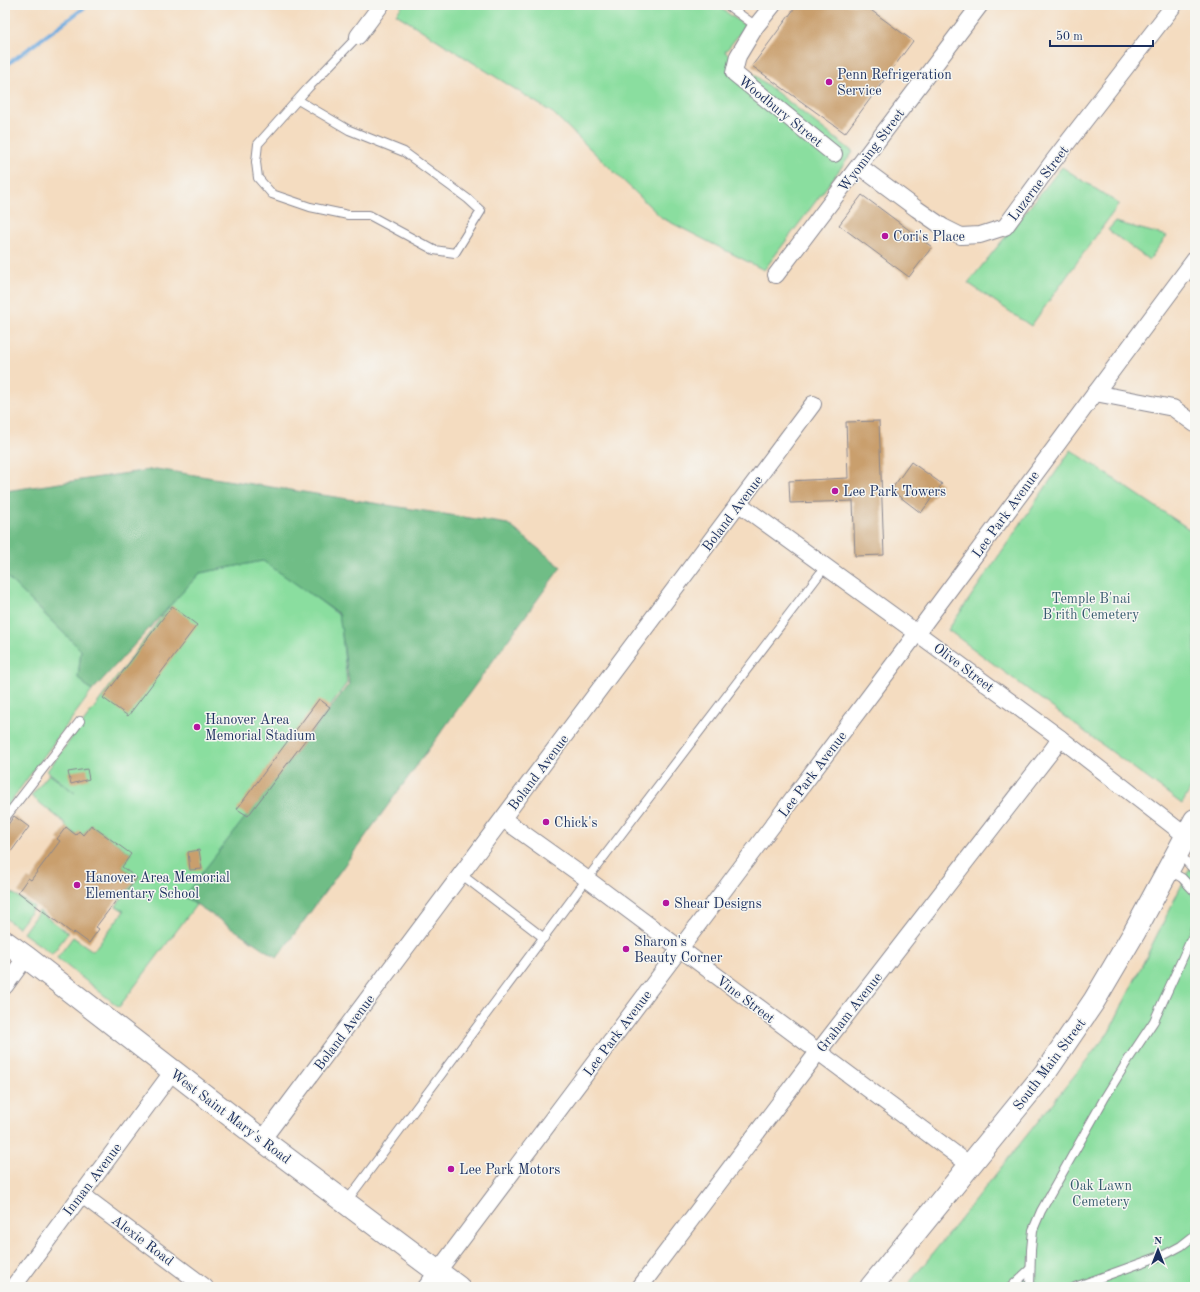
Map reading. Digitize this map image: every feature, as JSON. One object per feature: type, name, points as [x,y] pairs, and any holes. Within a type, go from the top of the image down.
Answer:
[{"type":"street","points":[[358,36],[381,5]]},
{"type":"street","name":"Woodbury Street","points":[[773,5],[756,26],[738,56],[734,73],[834,154]]},
{"type":"street","name":"Wyoming Street","points":[[776,275],[980,5]]},
{"type":"street","name":"Luzerne Street","points":[[859,166],[943,227],[961,236],[980,235],[1004,227],[1174,5]]},
{"type":"street","name":"Lee Park Avenue","points":[[432,1279],[917,633],[1195,258]]},
{"type":"street","points":[[1095,393],[1173,408],[1195,424]]},
{"type":"street","name":"Boland Avenue","points":[[262,1140],[462,875],[813,404]]},
{"type":"street","name":"Olive Street","points":[[738,503],[1060,738],[1191,828]]},
{"type":"street","name":"Graham Avenue","points":[[640,1287],[818,1052],[1060,738]]},
{"type":"street","name":"Vine Street","points":[[503,819],[970,1165]]},
{"type":"street","name":"South Main Street","points":[[871,1287],[1045,1073],[1094,1001],[1176,865],[1191,828]]},
{"type":"street","name":"West Saint Mary's Road","points":[[5,942],[262,1140],[346,1202],[432,1279],[458,1287]]},
{"type":"street","points":[[5,986],[26,957]]},
{"type":"street","name":"Inman Avenue","points":[[13,1287],[173,1071]]},
{"type":"street","name":"Alexie Road","points":[[81,1194],[205,1287]]},
{"type":"street","points":[[5,1281],[13,1287]]},
{"type":"lane","points":[[727,5],[756,26]]},
{"type":"lane","points":[[298,100],[349,130],[404,152],[468,199],[481,211],[455,253],[434,250],[369,215],[348,215],[310,207],[272,194],[258,178],[256,162],[258,144],[298,100],[358,36]]},
{"type":"lane","points":[[346,1202],[587,880],[825,567]]},
{"type":"lane","points":[[5,818],[21,803],[80,721]]},
{"type":"lane","points":[[1176,865],[1195,871]]},
{"type":"lane","points":[[1176,865],[1182,878],[1195,892]]},
{"type":"lane","points":[[462,875],[544,938]]},
{"type":"lane","points":[[1030,1287],[1030,1250],[1033,1230],[1041,1211],[1104,1099],[1154,1022],[1193,935],[1195,926]]},
{"type":"lane","points":[[1193,935],[1195,946]]},
{"type":"lane","points":[[1075,1287],[1166,1254],[1181,1246],[1195,1235]]},
{"type":"lane","points":[[1011,1287],[1030,1268]]},
{"type":"green space","points":[[403,5],[716,5],[746,26],[725,52],[853,152],[764,270],[662,218],[553,113],[396,14]]},
{"type":"green space","points":[[1062,167],[1119,204],[1031,326],[968,283]]},
{"type":"green space","points":[[1115,222],[1167,236],[1149,260],[1108,230]]},
{"type":"green space","name":"Temple B'nai B'rith Cemetery","points":[[1071,450],[1195,533],[1195,781],[1182,804],[948,630]]},
{"type":"green space","points":[[156,469],[508,524],[561,567],[277,958],[184,896],[349,684],[339,614],[263,561],[200,573],[92,691],[78,678],[81,650],[5,575],[5,491]]},
{"type":"green space","name":"Hanover Area Memorial Stadium","points":[[266,560],[340,616],[347,683],[197,884],[184,896],[196,905],[119,1007],[57,958],[73,937],[93,951],[124,911],[116,906],[137,878],[122,867],[131,854],[91,825],[83,835],[79,832],[76,835],[66,827],[65,823],[31,796],[49,774],[75,793],[47,771],[172,603],[200,573]]},
{"type":"green space","points":[[5,575],[81,650],[78,678],[92,691],[5,809]]},
{"type":"green space","name":"Oak Lawn Cemetery","points":[[1195,858],[1195,1287],[906,1287],[1109,1032]]},
{"type":"green space","points":[[5,888],[34,907],[18,928],[5,918]]},
{"type":"green space","points":[[39,911],[68,933],[52,954],[23,933]]},
{"type":"building","name":"Penn Refrigeration Service","points":[[797,5],[864,5],[913,41],[845,133],[752,66]]},
{"type":"building","points":[[862,195],[932,247],[909,277],[839,225]]},
{"type":"building","name":"Lee Park Towers","points":[[879,421],[884,555],[855,556],[853,501],[790,503],[789,481],[848,478],[846,422]]},
{"type":"building","points":[[911,462],[942,484],[921,513],[891,490]]},
{"type":"building","points":[[172,606],[197,625],[128,716],[103,698]]},
{"type":"building","points":[[319,699],[330,707],[248,816],[237,809]]},
{"type":"building","points":[[87,769],[89,779],[71,784],[68,772]]},
{"type":"building","points":[[14,816],[29,827],[5,860],[5,829]]},
{"type":"building","name":"Hanover Area Memorial Elementary School","points":[[91,825],[131,854],[122,867],[137,878],[126,892],[124,890],[96,927],[99,929],[89,943],[74,932],[73,934],[18,892],[28,878],[31,880],[60,841],[57,839],[66,827],[76,835],[79,831],[83,835]]},
{"type":"building","points":[[199,850],[202,869],[190,870],[188,852]]},
{"type":"waterway","points":[[5,66],[88,5]]},
{"type":"place","name":"Penn Refrigeration Service","points":[[829,82]]},
{"type":"place","name":"Cori's Place","points":[[885,236]]},
{"type":"place","name":"Lee Park Towers","points":[[835,491]]},
{"type":"place","name":"Hanover Area Memorial Stadium","points":[[197,727]]},
{"type":"place","name":"Chick's","points":[[546,822]]},
{"type":"place","name":"Hanover Area Memorial Elementary School","points":[[77,885]]},
{"type":"place","name":"Shear Designs","points":[[666,903]]},
{"type":"place","name":"Sharon's Beauty Corner","points":[[626,949]]},
{"type":"place","name":"Lee Park Motors","points":[[451,1169]]}]
